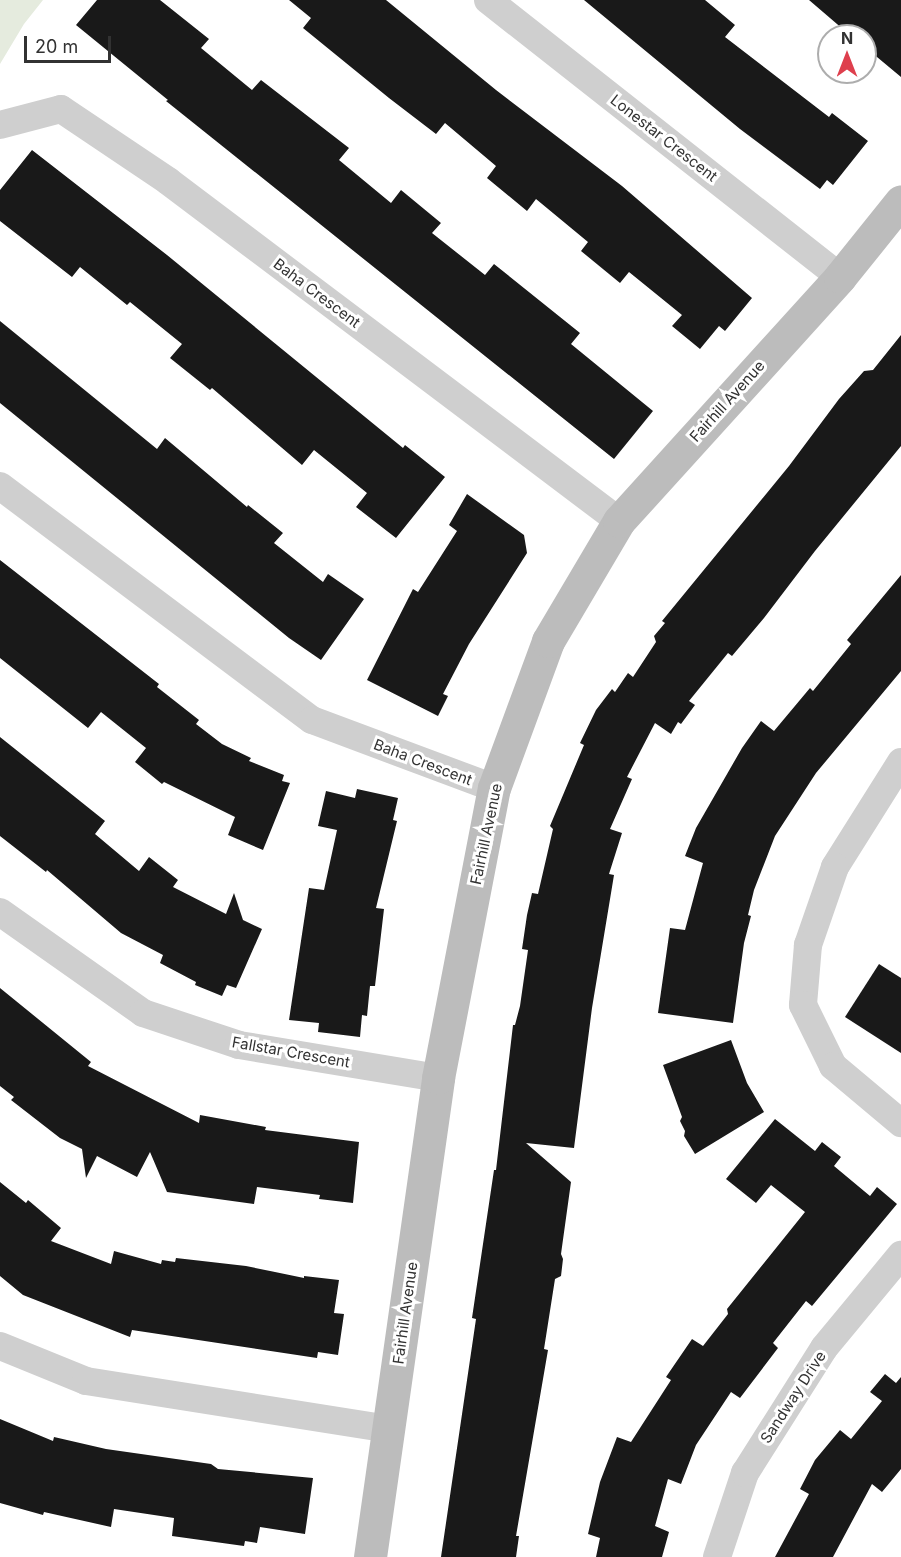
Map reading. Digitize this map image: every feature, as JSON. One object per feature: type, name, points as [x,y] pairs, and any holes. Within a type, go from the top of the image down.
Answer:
[{"type":"street","name":"Lonestar Crescent","points":[[488,0],[840,277]]},
{"type":"street","name":"Baha Crescent","points":[[0,125],[61,110],[168,181],[619,521]]},
{"type":"street","name":"Fairhill Avenue","points":[[370,1557],[438,1078],[494,788],[548,641],[619,521],[840,277],[901,201]]},
{"type":"street","name":"Baha Crescent","points":[[0,486],[312,720],[494,788]]},
{"type":"street","points":[[901,762],[836,867],[808,945],[803,1005],[833,1066],[901,1123]]},
{"type":"street","name":"Fallstar Crescent","points":[[0,912],[144,1013],[239,1045],[438,1078]]},
{"type":"street","name":"Sandway Drive","points":[[717,1557],[745,1473],[824,1348],[901,1255]]},
{"type":"street","points":[[0,1346],[86,1381],[389,1429]]},
{"type":"shaded area","points":[[0,0],[43,0],[24,24],[0,64]]},
{"type":"building","points":[[97,0],[160,0],[209,39],[201,48],[252,90],[261,80],[349,148],[339,160],[391,203],[401,190],[441,223],[432,233],[485,275],[494,264],[580,333],[571,344],[653,411],[614,459],[166,101],[168,100],[76,25]]},
{"type":"building","points":[[289,0],[386,0],[496,90],[622,186],[752,298],[725,331],[719,326],[700,349],[672,326],[682,315],[629,272],[620,283],[581,251],[588,242],[536,199],[527,211],[487,178],[496,166],[445,123],[436,134],[389,98],[303,28],[311,18]]},
{"type":"building","points":[[584,0],[705,0],[735,25],[725,37],[829,117],[832,113],[868,141],[833,185],[827,180],[820,189],[740,129]]},
{"type":"building","points":[[809,0],[901,0],[901,77],[877,57],[877,24],[837,24]]},
{"type":"building","points":[[32,150],[167,255],[403,448],[405,445],[445,477],[396,538],[356,507],[367,493],[314,450],[302,465],[212,388],[210,390],[170,358],[182,344],[130,302],[127,305],[80,267],[72,277],[0,221],[0,190]]},
{"type":"building","points":[[0,321],[157,449],[165,438],[247,507],[248,505],[283,533],[274,543],[323,582],[328,574],[364,599],[321,660],[289,638],[0,403]]},
{"type":"building","points":[[901,335],[901,446],[815,551],[764,618],[732,656],[728,653],[689,701],[695,705],[681,724],[678,722],[671,734],[655,723],[627,777],[632,779],[610,829],[622,833],[609,874],[614,875],[592,1008],[574,1148],[526,1143],[571,1182],[561,1254],[563,1259],[561,1276],[555,1279],[544,1349],[548,1350],[516,1536],[519,1536],[516,1557],[441,1557],[476,1319],[472,1318],[494,1170],[496,1170],[513,1025],[515,1025],[520,1006],[528,950],[522,949],[527,915],[532,893],[538,894],[553,829],[550,826],[584,745],[580,743],[596,710],[612,689],[615,692],[628,673],[633,677],[656,642],[654,636],[665,623],[662,621],[789,466],[839,399],[864,371],[873,370]]},
{"type":"building","points":[[467,494],[524,535],[527,553],[469,644],[443,694],[448,696],[438,716],[367,680],[413,589],[418,592],[457,531],[449,525]]},
{"type":"building","points":[[0,560],[159,684],[157,687],[199,720],[196,724],[222,744],[251,758],[249,761],[284,775],[282,781],[290,783],[263,850],[228,835],[235,817],[164,782],[162,784],[135,762],[146,748],[101,712],[88,728],[0,658]]},
{"type":"building","points":[[901,575],[901,671],[816,773],[775,836],[754,890],[748,915],[751,916],[744,943],[733,1023],[658,1013],[670,928],[685,930],[703,863],[685,856],[696,828],[742,748],[761,721],[774,731],[810,688],[813,691],[851,644],[847,640]]},
{"type":"building","points":[[0,737],[105,821],[95,834],[139,871],[149,857],[178,880],[173,887],[226,914],[234,893],[243,920],[262,929],[236,988],[227,985],[222,996],[195,985],[196,982],[160,963],[163,955],[121,933],[47,870],[46,872],[0,836]]},
{"type":"building","points":[[357,789],[398,798],[393,820],[397,821],[376,908],[384,909],[375,986],[370,986],[367,1016],[362,1015],[360,1037],[318,1032],[319,1023],[289,1020],[309,888],[324,890],[337,830],[318,826],[326,791],[355,798]]},
{"type":"building","points":[[879,964],[901,978],[901,1053],[845,1017]]},
{"type":"building","points":[[0,988],[91,1062],[88,1066],[199,1123],[200,1115],[266,1127],[265,1130],[359,1142],[353,1203],[319,1199],[320,1195],[257,1187],[254,1204],[167,1192],[150,1152],[137,1177],[97,1156],[86,1178],[82,1149],[60,1138],[11,1100],[14,1097],[0,1086]]},
{"type":"building","points":[[731,1040],[747,1083],[764,1112],[695,1154],[684,1136],[685,1131],[680,1121],[682,1117],[663,1065]]},
{"type":"building","points":[[775,1119],[815,1151],[822,1142],[841,1157],[834,1166],[870,1196],[877,1187],[897,1204],[812,1306],[806,1301],[773,1343],[778,1348],[740,1398],[731,1392],[696,1445],[681,1484],[668,1479],[655,1526],[669,1532],[662,1557],[596,1557],[600,1538],[588,1534],[600,1482],[617,1437],[631,1442],[671,1380],[666,1377],[692,1339],[703,1346],[728,1314],[727,1309],[805,1212],[771,1185],[756,1203],[726,1179]]},
{"type":"building","points":[[0,1182],[26,1203],[28,1200],[61,1228],[51,1241],[111,1264],[114,1251],[161,1264],[162,1260],[175,1262],[176,1258],[246,1266],[304,1278],[304,1276],[339,1280],[334,1313],[344,1314],[338,1355],[318,1352],[317,1358],[132,1330],[130,1337],[23,1295],[0,1276]]},
{"type":"building","points":[[885,1374],[896,1383],[901,1377],[901,1469],[882,1492],[872,1484],[833,1557],[775,1557],[809,1494],[800,1489],[815,1460],[840,1430],[851,1439],[882,1401],[870,1392]]},
{"type":"building","points":[[0,1419],[53,1441],[54,1437],[106,1449],[211,1464],[218,1469],[313,1478],[305,1534],[260,1527],[257,1543],[245,1541],[244,1546],[172,1536],[174,1518],[114,1509],[111,1527],[44,1512],[43,1515],[0,1503]]}]
